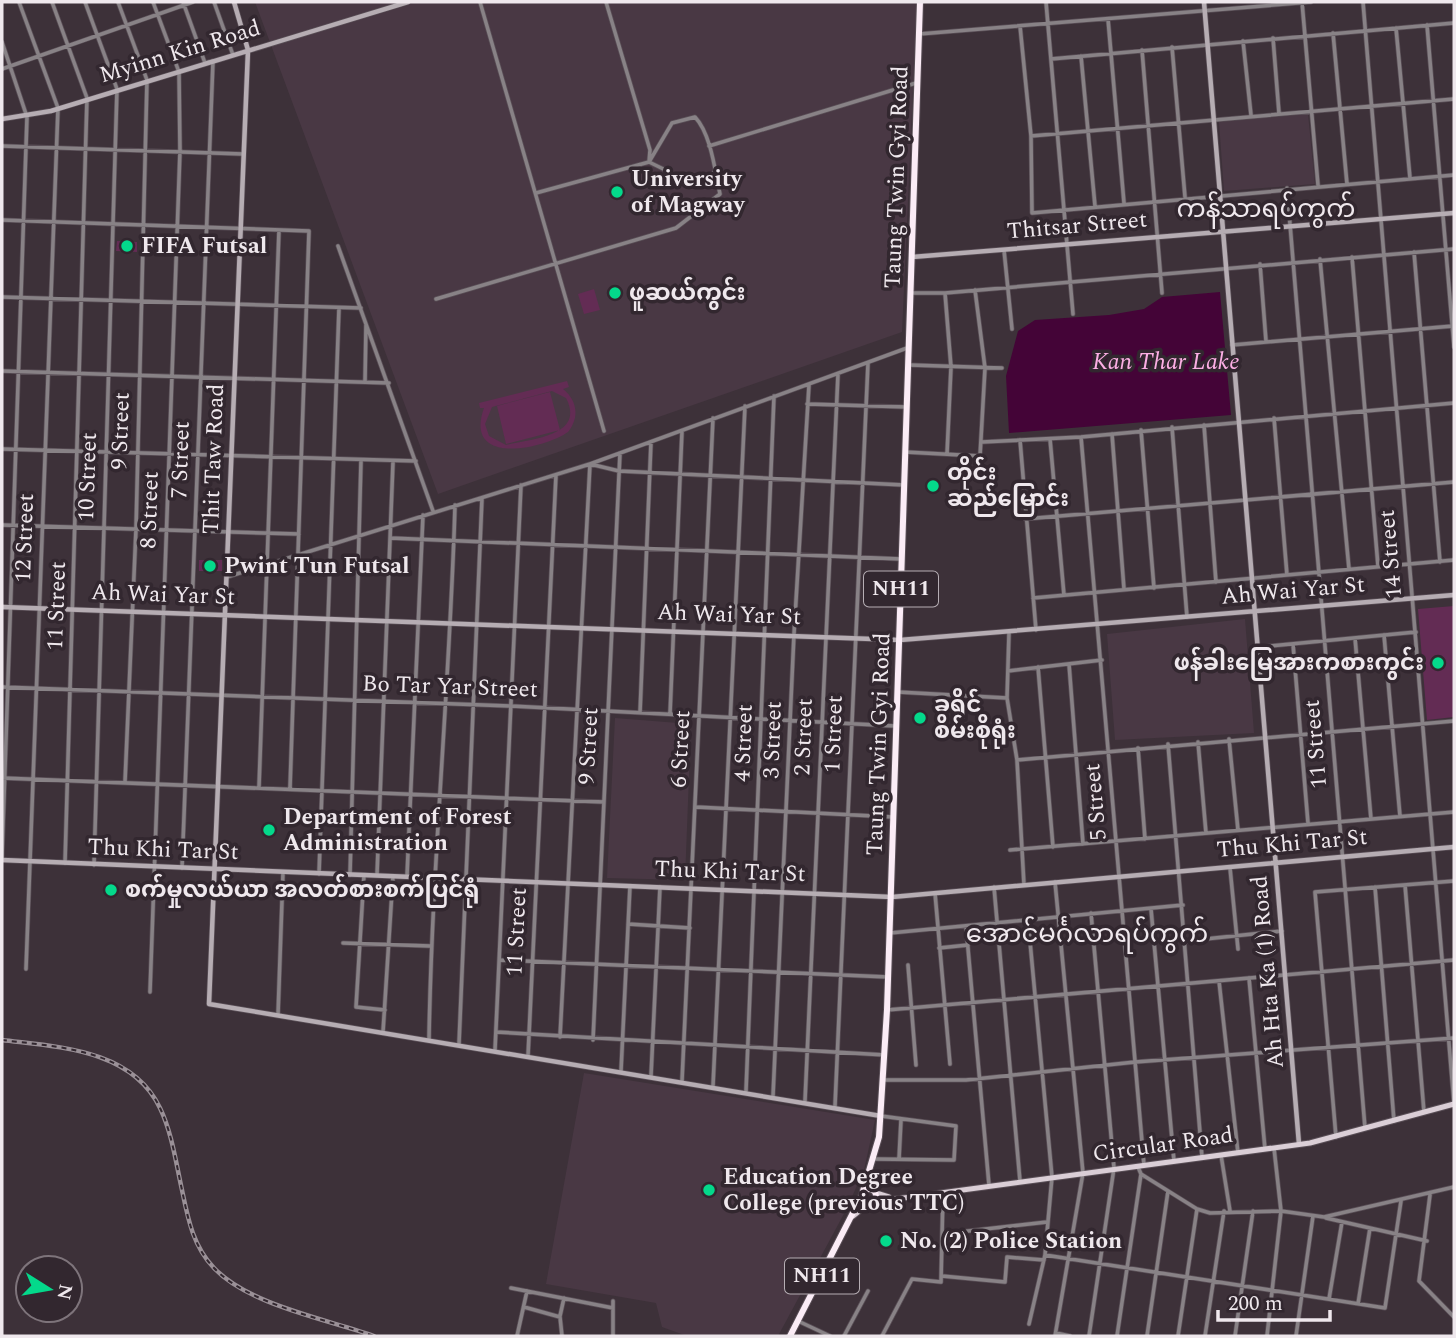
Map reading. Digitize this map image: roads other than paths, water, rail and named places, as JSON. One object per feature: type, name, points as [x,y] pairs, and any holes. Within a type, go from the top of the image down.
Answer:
[{"type":"highway","name":"Taung Twin Gyi Road","points":[[863,1193],[874,1158],[881,1116],[885,1055],[920,2]]},
{"type":"highway","points":[[874,1191],[871,1203],[863,1193],[874,1191]]},
{"type":"highway","name":"NH11","points":[[790,1336],[863,1193]]},
{"type":"main road","name":"Circular Road","points":[[853,1216],[871,1203],[892,1198],[1299,1144],[1336,1137],[1454,1104]]},
{"type":"main road","points":[[869,1175],[874,1191],[892,1198]]},
{"type":"street","points":[[19,2],[58,108]]},
{"type":"street","points":[[52,2],[87,98]]},
{"type":"street","points":[[85,2],[117,89]]},
{"type":"street","points":[[118,2],[147,80]]},
{"type":"street","points":[[153,2],[178,72]]},
{"type":"street","points":[[2,69],[158,15],[183,3],[193,2]]},
{"type":"street","points":[[214,2],[233,55]]},
{"type":"street","name":"Thit Taw Road","points":[[234,2],[248,50],[209,1004],[278,1014]]},
{"type":"street","name":"Myinn Kin Road","points":[[213,61],[389,4],[408,2]]},
{"type":"street","points":[[481,2],[604,431]]},
{"type":"street","points":[[606,2],[650,150],[649,162]]},
{"type":"street","points":[[1046,2],[1073,314]]},
{"type":"street","name":"Ah Hta Ka (1) Road","points":[[1204,2],[1299,1144]]},
{"type":"street","points":[[1301,2],[1318,186]]},
{"type":"street","points":[[919,34],[1311,2]]},
{"type":"street","name":"14 Street","points":[[1363,2],[1452,1038],[1454,1104]]},
{"type":"street","points":[[183,3],[205,63],[213,61]]},
{"type":"street","points":[[1108,19],[1124,203]]},
{"type":"street","points":[[1051,58],[1454,23]]},
{"type":"street","points":[[1427,25],[1454,347]]},
{"type":"street","points":[[1020,26],[1031,136],[1032,213],[1185,197],[1454,175]]},
{"type":"street","points":[[1396,28],[1410,178]]},
{"type":"street","points":[[1332,33],[1347,184]]},
{"type":"street","points":[[1273,38],[1279,113]]},
{"type":"street","points":[[1243,41],[1251,116]]},
{"type":"street","points":[[2,42],[27,117],[5,687],[2,859]]},
{"type":"street","points":[[1172,47],[1185,197]]},
{"type":"street","points":[[1142,50],[1162,293]]},
{"type":"street","points":[[1081,56],[1095,206]]},
{"type":"street","name":"7 Street","points":[[182,868],[213,61]]},
{"type":"street","name":"Myinn Kin Road","points":[[2,119],[27,117],[205,63]]},
{"type":"street","name":"8 Street","points":[[150,992],[180,151],[178,72]]},
{"type":"street","name":"9 Street","points":[[125,782],[136,529],[147,80]]},
{"type":"street","points":[[708,146],[918,83]]},
{"type":"street","name":"10 Street","points":[[94,865],[117,89]]},
{"type":"street","name":"11 Street","points":[[65,863],[79,450],[87,98]]},
{"type":"street","points":[[1031,136],[1454,99]]},
{"type":"street","name":"12 Street","points":[[26,969],[58,108]]},
{"type":"street","points":[[436,299],[676,228],[720,194],[708,146],[695,117],[672,122],[649,162]]},
{"type":"street","points":[[2,146],[243,154]]},
{"type":"street","points":[[536,193],[649,162],[690,182],[711,177],[715,172]]},
{"type":"street","name":"11 Street","points":[[1287,188],[1365,1129]]},
{"type":"street","name":"Thitsar Street","points":[[912,257],[1454,213]]},
{"type":"street","points":[[2,219],[309,231],[290,788]]},
{"type":"street","points":[[259,787],[279,230]]},
{"type":"street","points":[[338,246],[433,511]]},
{"type":"street","points":[[911,293],[945,293],[1454,249]]},
{"type":"street","points":[[1004,250],[1012,329]]},
{"type":"street","points":[[1414,252],[1440,562]]},
{"type":"street","points":[[1352,257],[1378,566]]},
{"type":"street","points":[[1320,259],[1349,569]]},
{"type":"street","points":[[1260,264],[1266,341]]},
{"type":"street","points":[[905,452],[980,456],[985,368],[975,290]]},
{"type":"street","points":[[945,293],[951,367],[947,454]]},
{"type":"street","points":[[2,298],[361,309]]},
{"type":"street","points":[[319,874],[339,308]]},
{"type":"street","points":[[365,382],[366,323]]},
{"type":"street","points":[[1231,345],[1453,326]]},
{"type":"street","points":[[227,577],[590,464],[909,348]]},
{"type":"street","name":"1 Street","points":[[835,1106],[868,363]]},
{"type":"street","points":[[909,365],[1002,368]]},
{"type":"street","points":[[2,371],[388,383]]},
{"type":"street","name":"2 Street","points":[[805,1101],[824,635],[838,374]]},
{"type":"street","name":"3 Street","points":[[773,1096],[808,385]]},
{"type":"street","name":"4 Street","points":[[746,1091],[774,396]]},
{"type":"street","points":[[982,442],[1080,437],[1454,403]]},
{"type":"street","points":[[807,404],[907,407]]},
{"type":"street","points":[[713,1086],[745,406]]},
{"type":"street","name":"6 Street","points":[[682,1081],[713,418]]},
{"type":"street","points":[[1274,418],[1287,575]]},
{"type":"street","points":[[1204,425],[1216,582]]},
{"type":"street","points":[[1171,427],[1187,618]]},
{"type":"street","points":[[670,714],[682,430]]},
{"type":"street","points":[[1141,430],[1154,588]]},
{"type":"street","points":[[1112,434],[1124,590]]},
{"type":"street","name":"5 Street","points":[[1080,437],[1110,751],[1135,1062],[1140,1165]]},
{"type":"street","points":[[1050,439],[1064,595]]},
{"type":"street","points":[[1020,440],[1036,631]]},
{"type":"street","points":[[640,713],[651,442]]},
{"type":"street","points":[[2,449],[46,448],[106,453],[416,461]]},
{"type":"street","name":"9 Street","points":[[593,1040],[620,453]]},
{"type":"street","points":[[349,874],[361,461]]},
{"type":"street","points":[[377,875],[393,461]]},
{"type":"street","points":[[590,464],[619,471],[904,485]]},
{"type":"street","points":[[561,1037],[584,627],[590,464]]},
{"type":"street","name":"11 Street","points":[[528,1056],[556,475]]},
{"type":"street","points":[[1025,519],[1454,482]]},
{"type":"street","points":[[495,1050],[521,485]]},
{"type":"street","points":[[458,1044],[482,498]]},
{"type":"street","points":[[429,1039],[430,946],[437,877],[455,505]]},
{"type":"street","points":[[407,876],[423,515]]},
{"type":"street","points":[[2,525],[299,534]]},
{"type":"street","points":[[390,538],[901,559]]},
{"type":"street","points":[[1033,598],[1454,561]]},
{"type":"street","name":"Ah Wai Yar St","points":[[2,607],[854,636],[900,640],[1454,595]]},
{"type":"street","points":[[1259,647],[1416,632]]},
{"type":"street","points":[[1009,633],[1007,698],[1017,760],[1024,885]]},
{"type":"street","points":[[1384,635],[1400,816]]},
{"type":"street","points":[[1355,638],[1371,818]]},
{"type":"street","points":[[1293,644],[1308,823]]},
{"type":"street","points":[[1008,671],[1102,660]]},
{"type":"street","points":[[1069,664],[1083,845]]},
{"type":"street","points":[[1038,667],[1054,847]]},
{"type":"street","name":"Bo Tar Yar Street","points":[[5,687],[511,706],[897,726]]},
{"type":"street","points":[[898,692],[1007,698]]},
{"type":"street","points":[[1017,760],[1168,744],[1424,723],[1454,721],[1454,727]]},
{"type":"street","points":[[1229,739],[1238,830]]},
{"type":"street","points":[[1198,742],[1206,833]]},
{"type":"street","points":[[1168,744],[1202,1157]]},
{"type":"street","points":[[1138,748],[1145,839]]},
{"type":"street","points":[[3,778],[604,802]]},
{"type":"street","points":[[696,807],[894,817]]},
{"type":"street","points":[[1010,849],[1024,850],[1454,812]]},
{"type":"street","name":"Thu Khi Tar St","points":[[2,859],[892,897],[1344,855],[1454,848]]},
{"type":"street","points":[[1230,867],[1238,949]]},
{"type":"street","points":[[283,872],[278,1014],[835,1106],[901,1120],[956,1126],[954,1160],[874,1158]]},
{"type":"street","points":[[363,875],[356,1007],[385,1010]]},
{"type":"street","points":[[383,1032],[393,876]]},
{"type":"street","points":[[1336,1137],[1315,892],[1454,881]]},
{"type":"street","points":[[1055,883],[1083,1173],[1056,1335],[1070,1336]]},
{"type":"street","points":[[1405,885],[1424,1112]]},
{"type":"street","points":[[621,1071],[630,886]]},
{"type":"street","points":[[651,1076],[660,887]]},
{"type":"street","points":[[994,887],[1020,1181]]},
{"type":"street","points":[[1375,887],[1394,1121]]},
{"type":"street","points":[[934,893],[950,1064]]},
{"type":"street","points":[[890,933],[1183,905]]},
{"type":"street","points":[[1151,908],[1174,1161]]},
{"type":"street","points":[[1088,1336],[1114,1168],[1091,913]]},
{"type":"street","points":[[1028,920],[1052,1177],[1045,1257],[1029,1324]]},
{"type":"street","points":[[628,924],[690,928]]},
{"type":"street","points":[[966,926],[989,1185]]},
{"type":"street","points":[[1186,941],[1282,931]]},
{"type":"street","points":[[343,943],[430,946]]},
{"type":"street","points":[[939,947],[968,945]]},
{"type":"street","points":[[500,960],[888,978]]},
{"type":"street","points":[[887,1010],[1454,960]]},
{"type":"street","points":[[908,965],[916,1065]]},
{"type":"street","points":[[1249,978],[1265,1149]]},
{"type":"street","points":[[1219,981],[1238,1153]]},
{"type":"street","points":[[496,1032],[593,1040],[885,1055]]},
{"type":"street","points":[[883,1080],[981,1079],[1135,1062],[1452,1038]]},
{"type":"street","points":[[899,1159],[901,1120]]},
{"type":"street","points":[[1267,1336],[1281,1211],[1274,1148]]},
{"type":"street","points":[[1221,1155],[1230,1211]]},
{"type":"street","points":[[1117,1336],[1141,1174],[1140,1165]]},
{"type":"street","points":[[1141,1174],[1197,1209],[1281,1211],[1324,1217],[1427,1241]]},
{"type":"street","points":[[1324,1217],[1401,1202],[1454,1187]]},
{"type":"street","points":[[882,1336],[912,1279],[942,1282],[943,1190]]},
{"type":"street","points":[[1147,1336],[1168,1191]]},
{"type":"street","points":[[1430,1195],[1427,1241],[1419,1281],[1454,1317]]},
{"type":"street","points":[[942,1276],[1005,1282],[1007,1257],[1045,1257],[1385,1308],[1401,1202]]},
{"type":"street","points":[[1178,1336],[1197,1209]]},
{"type":"street","points":[[1205,1336],[1224,1211]]},
{"type":"street","points":[[1235,1336],[1253,1211]]},
{"type":"street","points":[[1296,1336],[1313,1216]]},
{"type":"street","points":[[942,1234],[1047,1222]]},
{"type":"street","points":[[1329,1300],[1342,1222]]},
{"type":"street","points":[[1358,1304],[1370,1228]]},
{"type":"street","points":[[511,1288],[613,1308]]},
{"type":"street","points":[[517,1336],[527,1291]]},
{"type":"street","points":[[844,1336],[868,1291]]},
{"type":"street","points":[[562,1336],[560,1317],[564,1298]]},
{"type":"street","points":[[612,1301],[613,1336]]},
{"type":"street","points":[[524,1307],[560,1317]]},
{"type":"street","points":[[798,1321],[830,1336]]},
{"type":"water","name":"Kan Thar Lake","points":[[1220,292],[1231,415],[1009,433],[1006,376],[1018,331],[1035,320],[1109,315],[1144,309],[1162,297]]},
{"type":"railway","points":[[2,1040],[92,1054],[131,1073],[147,1088],[160,1108],[168,1128],[192,1232],[201,1251],[214,1268],[229,1281],[267,1301],[374,1336]]},
{"type":"place","name":"University of Magway","points":[[617,192]]},
{"type":"place","name":"FIFA Futsal","points":[[127,246]]},
{"type":"place","name":"ဖူဆယ်ကွင်း","points":[[615,293]]},
{"type":"place","name":"တိုင်း ဆည်မြောင်း","points":[[933,486]]},
{"type":"place","name":"Pwint Tun Futsal","points":[[210,566]]},
{"type":"place","name":"ဖန်ခါးမြေအားကစားကွင်း","points":[[1438,663]]},
{"type":"place","name":"ခရိုင် စိမ်းစိုရုံး","points":[[920,718]]},
{"type":"place","name":"Department of Forest Administration","points":[[269,830]]},
{"type":"place","name":"စက်မှုလယ်ယာ အလတ်စားစက်ပြင်ရုံ","points":[[111,890]]},
{"type":"place","name":"Education Degree College (previous TTC)","points":[[709,1190]]},
{"type":"place","name":"No. (2) Police Station","points":[[886,1241]]},
{"type":"district","name":"ကန်သာရပ်ကွက်","points":[[1266,209]]},
{"type":"district","name":"အောင်မင်္ဂလာရပ်ကွက်","points":[[1087,934]]}]
